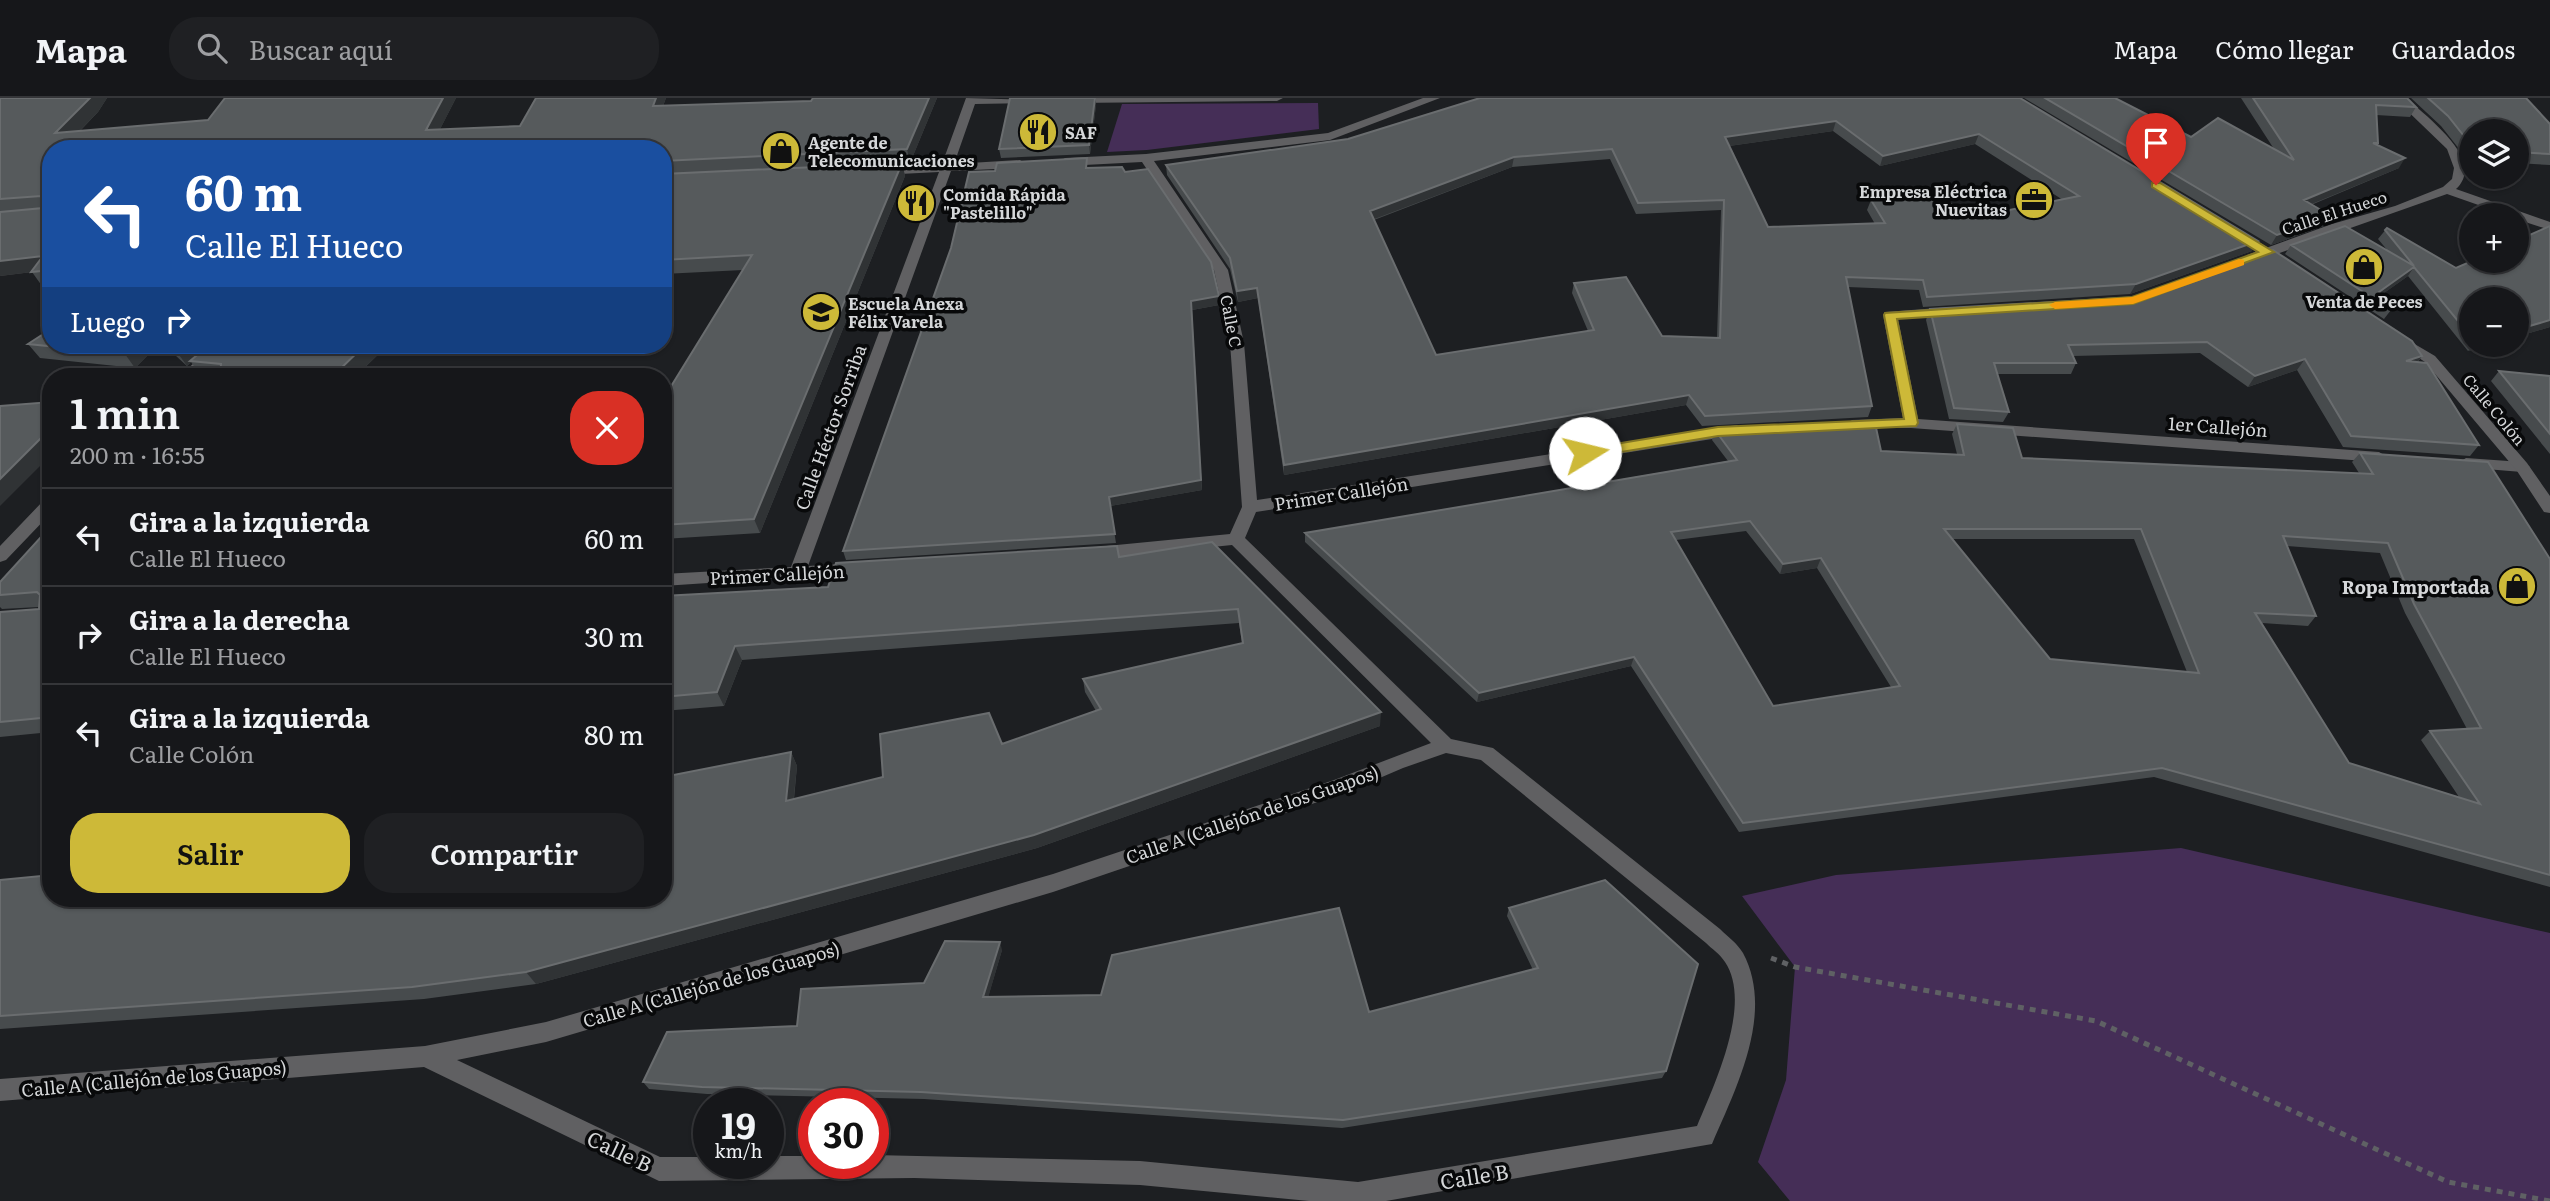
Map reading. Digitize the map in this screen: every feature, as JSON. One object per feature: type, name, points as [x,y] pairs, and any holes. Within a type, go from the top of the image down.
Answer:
[{"type":"street","points":[[1054,100],[1277,98]]},
{"type":"street","points":[[866,171],[1146,158],[1330,135],[1434,98]]},
{"type":"street","points":[[2400,98],[2452,148],[2460,168],[2458,180],[2447,190],[2550,226]]},
{"type":"street","points":[[972,99],[1040,100]]},
{"type":"street","name":"Calle Héctor Sorriba","points":[[797,573],[972,99]]},
{"type":"street","name":"Calle C","points":[[1146,158],[1221,270],[1237,343],[1250,507]]},
{"type":"street","name":"Calle El Hueco","points":[[2243,261],[2337,227],[2399,209],[2447,190]]},
{"type":"street","points":[[2221,224],[2302,275]]},
{"type":"street","points":[[1829,426],[1911,423],[1890,315],[1959,311]]},
{"type":"street","name":"Calle Colón","points":[[2384,329],[2430,359],[2522,467],[2550,508]]},
{"type":"street","points":[[196,368],[212,354]]},
{"type":"street","name":"1er Callejón","points":[[1911,423],[2396,458]]},
{"type":"street","name":"Primer Callejón","points":[[1236,539],[1250,507],[1718,431],[1760,429]]},
{"type":"street","points":[[2452,462],[2522,467]]},
{"type":"street","points":[[0,556],[42,512]]},
{"type":"street","points":[[1085,553],[1236,539],[1446,746]]},
{"type":"street","name":"Primer Callejón","points":[[672,580],[866,568]]},
{"type":"street","name":"Calle A (Callejón de los Guapos)","points":[[0,1090],[425,1056],[546,1032],[1053,883],[1340,786],[1397,762],[1446,746]]},
{"type":"street","name":"Calle B","points":[[425,1056],[659,1169],[914,1166],[1140,1173],[1358,1194],[1704,1136],[1741,1043],[1745,984],[1735,959],[1713,936],[1486,753],[1446,746]]},
{"type":"path","points":[[1713,936],[1795,967],[2096,1021],[2448,1182],[2550,1201]]},
{"type":"shaded area","points":[[1318,103],[1319,129],[1147,150],[1107,152],[1122,104]]},
{"type":"shaded area","points":[[2181,848],[2550,933],[2550,1201],[1790,1201],[1758,1162],[1786,1080],[1795,967],[1742,896],[1836,875]]},
{"type":"building","points":[[0,98],[90,98],[55,133],[208,120],[225,98],[443,98],[426,130],[520,126],[536,98],[656,98],[653,106],[811,101],[813,98],[929,98],[907,149],[672,161],[672,140],[42,140],[42,197],[0,199]]},
{"type":"building","points":[[1010,98],[1095,98],[1089,145],[999,149]]},
{"type":"building","points":[[1480,98],[2020,98],[2258,241],[2136,284],[1927,297],[1923,280],[1846,277],[1872,406],[1705,416],[1689,395],[1284,465],[1257,288],[1237,291],[1230,258],[1166,165],[1348,139]],"holes":[[[1836,121],[1883,156],[1979,134],[2079,196],[1970,218],[1939,195],[1871,200],[1885,223],[1768,227],[1725,137]],[[1612,149],[1638,203],[1724,200],[1720,338],[1662,336],[1626,277],[1574,283],[1594,330],[1436,355],[1370,211],[1514,157]]]},
{"type":"building","points":[[2045,98],[2115,98],[2191,137],[2218,118],[2294,160],[2253,98],[2407,98],[2416,107],[2376,105],[2378,143],[2373,143],[2405,158],[2304,200],[2331,216],[2277,235]]},
{"type":"building","points":[[2428,98],[2526,98],[2550,124],[2550,154],[2529,153],[2529,119],[2459,119],[2459,130]]},
{"type":"building","points":[[1087,158],[1086,168],[1122,167],[1125,172],[1148,169],[1211,262],[1219,296],[1191,301],[1201,480],[1109,497],[1115,534],[843,551],[951,248],[969,172],[995,171],[997,163]]},
{"type":"building","points":[[902,163],[754,519],[672,524],[672,385],[752,255],[672,259],[672,174]]},
{"type":"building","points":[[42,208],[42,256],[0,261],[0,212]]},
{"type":"building","points":[[2345,226],[2414,266],[2385,230],[2387,228],[2456,268],[2459,267],[2459,273],[2529,273],[2529,235],[2550,226],[2550,320],[2529,326],[2529,287],[2459,287],[2459,322],[2414,267],[2379,292],[2391,310],[2291,245]]},
{"type":"building","points":[[2273,250],[2412,341],[2422,356],[2406,361],[2427,363],[2479,445],[2351,436],[2305,359],[2255,376],[2207,342],[2068,345],[2076,363],[1994,363],[2009,412],[1954,408],[1930,309],[2139,297]]},
{"type":"building","points":[[42,257],[42,271],[31,272]]},
{"type":"building","points":[[42,335],[42,345],[28,344]]},
{"type":"building","points":[[198,354],[356,354],[341,368],[221,368],[221,364],[190,361]]},
{"type":"building","points":[[2499,371],[2550,376],[2550,434]]},
{"type":"building","points":[[42,403],[42,437],[0,479],[0,406]]},
{"type":"building","points":[[1875,423],[1881,451],[1964,455],[1957,424],[2013,428],[2022,458],[2373,474],[2360,453],[2488,462],[2550,559],[2550,875],[2162,768],[1743,823],[1634,657],[1479,693],[1305,533],[1737,460],[1715,430]],"holes":[[[1750,521],[1783,564],[1821,558],[1900,686],[1773,706],[1671,532]],[[1944,529],[2141,529],[2199,673],[2050,659]],[[2283,536],[2388,543],[2414,604],[2481,728],[2430,731],[2480,804],[2349,763],[2255,613],[2316,616]]]},
{"type":"building","points":[[42,536],[42,718],[0,722],[0,612],[39,609],[40,595],[37,592],[0,595],[0,582]]},
{"type":"building","points":[[1212,542],[1381,712],[1034,835],[526,972],[412,987],[0,1016],[0,880],[42,876],[42,907],[672,907],[672,775],[791,752],[786,801],[883,777],[880,734],[989,713],[1002,744],[1101,709],[1083,679],[1243,643],[1238,609],[735,646],[717,692],[672,696],[672,596],[828,587],[836,563],[1117,546],[1119,557]]},
{"type":"building","points":[[1605,880],[1698,964],[1666,1071],[1343,1120],[889,1091],[889,1088],[702,1087],[643,1082],[667,1032],[797,1026],[801,989],[924,983],[945,941],[1000,942],[983,997],[1101,995],[1112,955],[1339,908],[1369,1012],[1538,968],[1509,908]]},
{"type":"slow traffic","points":[[2055,305],[2133,301],[2239,262]]},
{"type":"place","name":"SAF","points":[[1038,132]]},
{"type":"place","name":"Agente de Telecomunicaciones","points":[[781,151]]},
{"type":"place","name":"Empresa Eléctrica Nuevitas","points":[[2034,200]]},
{"type":"place","name":"Comida Rápida \"Pastelillo\"","points":[[916,203]]},
{"type":"place","name":"Venta de Peces","points":[[2364,267]]},
{"type":"place","name":"Escuela Anexa Félix Varela","points":[[821,312]]},
{"type":"place","name":"Ropa Importada","points":[[2517,586]]},
{"type":"route","points":[[1585,453],[1718,431],[1911,423],[1890,315],[2133,301],[2268,252],[2156,185]]}]
